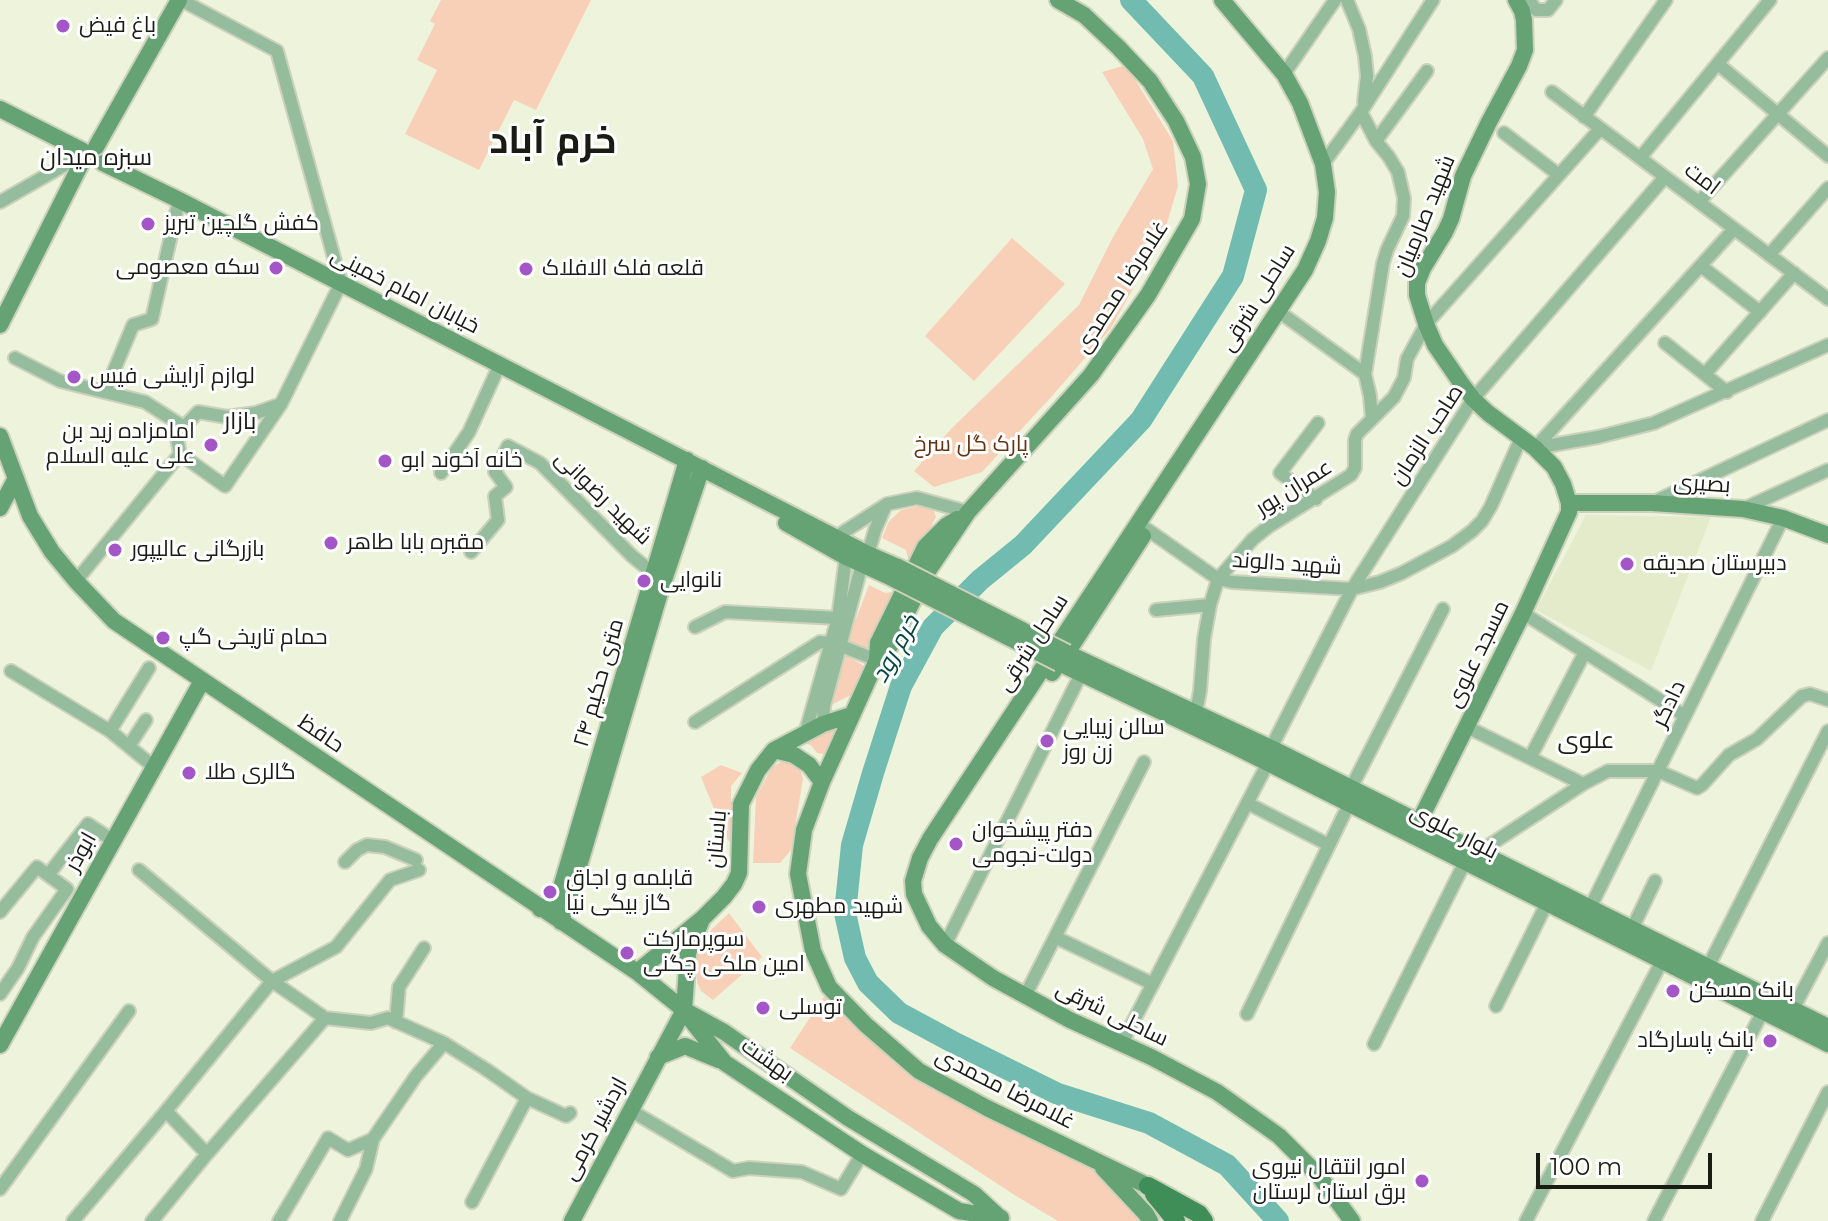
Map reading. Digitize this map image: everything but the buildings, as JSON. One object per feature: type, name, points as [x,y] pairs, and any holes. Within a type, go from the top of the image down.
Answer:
[{"type":"main road","points":[[0,325],[89,155],[180,0]]},
{"type":"main road","name":"غلامرضا محمدی","points":[[1058,0],[1084,15],[1118,47],[1150,81],[1176,121],[1193,157],[1198,184],[1192,219],[1148,295],[1091,375],[968,512],[928,571],[889,648],[877,660],[822,782],[804,830],[798,874],[813,951],[829,987],[866,1025],[919,1071],[987,1108],[1148,1186]]},
{"type":"main road","name":"شهید صارمیان","points":[[1516,0],[1524,20],[1525,50],[1463,176],[1451,219],[1417,283],[1417,295],[1435,345],[1473,399],[1554,467],[1569,503]]},
{"type":"main road","name":"ساحلی شرقی","points":[[1162,485],[1305,270],[1325,218],[1327,192],[1323,164],[1300,103],[1284,74],[1225,1]]},
{"type":"main road","name":"خیابان امام خمینی","points":[[0,109],[836,537],[865,559],[1063,658]]},
{"type":"main road","name":"حافظ","points":[[0,436],[5,464],[30,516],[52,552],[114,621],[637,972],[684,1010]]},
{"type":"main road","name":"خیابان امام خمینی","points":[[696,467],[846,557],[865,559]]},
{"type":"main road","name":"۲۴ متری حکیم","points":[[540,909],[553,902],[560,891],[654,574],[696,467]]},
{"type":"main road","name":"۲۴ متری حکیم","points":[[561,922],[696,467]]},
{"type":"main road","points":[[0,508],[15,480]]},
{"type":"main road","name":"ساحل شرقی","points":[[940,824],[1142,526],[1162,485]]},
{"type":"main road","name":"بصیری","points":[[1569,503],[1652,503],[1743,509],[1783,518],[1828,535]]},
{"type":"main road","name":"مسجد علوی","points":[[1419,822],[1523,613],[1567,519],[1569,503]]},
{"type":"main road","points":[[940,824],[976,788],[1063,658],[1142,526]]},
{"type":"main road","name":"بلوار علوی","points":[[1063,658],[1081,674],[1270,756],[1472,857],[1590,908],[1828,1027]]},
{"type":"main road","name":"بلوار علوی","points":[[1063,658],[1196,712],[1270,756]]},
{"type":"main road","name":"ابوذر","points":[[0,1045],[202,681]]},
{"type":"main road","name":"باستان","points":[[637,972],[703,918],[724,897],[739,873],[741,804],[758,770],[774,750],[823,724],[851,715]]},
{"type":"main road","points":[[774,750],[794,755],[809,765],[822,782]]},
{"type":"main road","name":"بلوار علوی","points":[[1350,796],[1419,822],[1547,903],[1828,1044]]},
{"type":"main road","name":"ساحلی شرقی","points":[[940,824],[920,858],[913,881],[920,910],[945,945],[1025,996],[1217,1092],[1279,1136],[1319,1176],[1352,1221]]},
{"type":"main road","name":"باستان","points":[[684,1010],[688,953],[703,918]]},
{"type":"main road","name":"اردشیر کرمی","points":[[572,1221],[684,1010]]},
{"type":"main road","name":"بهشت","points":[[684,1010],[725,1063],[862,1154],[959,1211],[1003,1219]]},
{"type":"main road","name":"بهشت","points":[[684,1010],[724,1032],[848,1118],[974,1194],[1003,1219]]},
{"type":"main road","points":[[658,1057],[685,1046],[725,1063]]},
{"type":"main road","points":[[835,1136],[848,1118]]},
{"type":"main road","points":[[1093,1159],[1150,1221]]},
{"type":"main road","points":[[1148,1186],[1176,1221]]},
{"type":"main road","points":[[1148,1186],[1199,1214],[1204,1221]]},
{"type":"street","points":[[180,0],[277,51],[341,283],[281,404],[225,486],[180,454],[177,438],[198,412],[227,417],[256,413],[281,404]]},
{"type":"street","points":[[1284,74],[1335,0]]},
{"type":"street","points":[[1347,0],[1359,29],[1365,56],[1366,94],[1361,112],[1376,141],[1398,172],[1404,198],[1403,216],[1383,263],[1365,374],[1372,419]]},
{"type":"street","points":[[1323,164],[1361,112],[1433,0]]},
{"type":"street","points":[[1529,0],[1536,10],[1548,10],[1556,0]]},
{"type":"street","points":[[1584,117],[1666,0]]},
{"type":"street","points":[[1640,158],[1770,0]]},
{"type":"street","points":[[1699,202],[1828,58]]},
{"type":"street","points":[[1718,64],[1828,156]]},
{"type":"street","points":[[1376,141],[1427,71]]},
{"type":"street","name":"امت","points":[[1552,92],[1828,299]]},
{"type":"street","name":"عمران پور","points":[[1196,712],[1204,639],[1218,579],[1253,539],[1268,527],[1351,475],[1355,468],[1357,434],[1394,397],[1404,378],[1407,359],[1426,324],[1600,129]]},
{"type":"street","points":[[1504,133],[1559,175]]},
{"type":"street","points":[[0,202],[89,155]]},
{"type":"street","name":"صاحب الزمان","points":[[1122,1043],[1247,803],[1352,589],[1473,399],[1665,177]]},
{"type":"street","points":[[1769,255],[1828,188]]},
{"type":"street","points":[[105,392],[133,325],[152,319],[179,200]]},
{"type":"street","name":"شهید دالوند","points":[[1218,579],[1352,589],[1402,573],[1452,546],[1482,521],[1528,443],[1734,229]]},
{"type":"street","points":[[1701,266],[1760,312]]},
{"type":"street","points":[[1705,374],[1794,273]]},
{"type":"street","points":[[1278,311],[1365,374]]},
{"type":"street","points":[[1665,343],[1727,392]]},
{"type":"street","points":[[1528,443],[1598,437],[1654,423],[1828,345]]},
{"type":"street","points":[[15,358],[60,381],[145,402],[184,427]]},
{"type":"street","points":[[441,473],[469,432],[500,364]]},
{"type":"street","points":[[1652,503],[1828,420]]},
{"type":"street","points":[[1316,499],[1280,473],[1318,423]]},
{"type":"street","name":"شهید رضوانی","points":[[471,552],[498,520],[495,496],[506,487],[495,472],[508,446],[540,463],[632,556],[654,574]]},
{"type":"street","points":[[76,581],[180,454]]},
{"type":"street","points":[[1743,509],[1828,470]]},
{"type":"street","points":[[836,537],[887,504],[917,498],[968,512]]},
{"type":"street","points":[[805,734],[875,530],[887,504]]},
{"type":"street","name":"دادگر","points":[[1590,908],[1783,518]]},
{"type":"street","points":[[1142,526],[1218,579]]},
{"type":"street","points":[[823,724],[846,557]]},
{"type":"street","points":[[1156,610],[1210,605]]},
{"type":"street","points":[[1247,1014],[1443,609]]},
{"type":"street","points":[[695,627],[725,612],[838,618]]},
{"type":"street","points":[[1523,613],[1685,716]]},
{"type":"street","points":[[695,722],[820,642],[836,644],[877,660]]},
{"type":"street","points":[[1530,758],[1585,652]]},
{"type":"street","points":[[110,731],[149,668]]},
{"type":"street","points":[[11,671],[110,731],[154,767]]},
{"type":"street","points":[[945,945],[1081,674]]},
{"type":"street","points":[[1374,1044],[1472,857],[1608,771],[1658,771],[1697,788],[1729,755],[1757,739],[1802,696],[1810,694],[1828,700]]},
{"type":"street","points":[[129,746],[146,720]]},
{"type":"street","points":[[1467,727],[1583,784]]},
{"type":"street","points":[[1708,967],[1828,731]]},
{"type":"street","points":[[1025,996],[1144,762]]},
{"type":"street","points":[[1247,803],[1329,845]]},
{"type":"street","points":[[48,875],[88,824],[112,840]]},
{"type":"street","points":[[73,1221],[272,981],[336,947],[390,880],[418,865],[385,847],[367,845],[345,862]]},
{"type":"street","points":[[0,912],[37,867],[67,889],[33,937],[18,968],[0,994]]},
{"type":"street","points":[[139,870],[272,981],[325,1018],[371,1023],[388,1018],[444,1043],[527,1098],[566,1116],[570,1113]]},
{"type":"street","points":[[1632,929],[1655,881]]},
{"type":"street","points":[[1496,1006],[1547,903]]},
{"type":"street","points":[[1055,937],[1153,984]]},
{"type":"street","points":[[1793,1009],[1828,943]]},
{"type":"street","points":[[396,1022],[399,987],[424,948]]},
{"type":"street","points":[[1526,1221],[1662,961]]},
{"type":"street","points":[[0,1189],[129,1011]]},
{"type":"street","points":[[1654,1221],[1763,1011]]},
{"type":"street","points":[[152,1221],[325,1018]]},
{"type":"street","points":[[340,1221],[366,1169],[373,1139],[416,1076],[444,1043]]},
{"type":"street","points":[[1762,1221],[1828,1092]]},
{"type":"street","points":[[472,1202],[527,1098]]},
{"type":"street","points":[[630,1110],[733,1171],[749,1168],[802,1172],[841,1189],[862,1154]]},
{"type":"street","points":[[166,1111],[207,1154]]},
{"type":"street","points":[[279,1221],[328,1138],[348,1150],[373,1139]]},
{"type":"shaded area","name":"دبیرستان صدیقه","points":[[1586,515],[1711,517],[1651,671],[1536,610]]},
{"type":"green space","points":[[441,0],[591,0],[536,110],[514,100],[479,170],[405,134],[437,70],[417,60],[435,24],[430,21]]},
{"type":"green space","name":"پارک گل سرخ","points":[[1126,65],[1173,141],[1178,186],[1164,233],[1111,328],[1053,395],[982,472],[934,487],[914,471],[952,428],[1079,305],[1113,237],[1153,169],[1143,139],[1102,72]]},
{"type":"green space","points":[[1012,238],[1065,284],[974,381],[925,336]]},
{"type":"green space","points":[[924,505],[933,509],[936,517],[913,563],[909,562],[906,550],[882,538],[889,521],[901,510]]},
{"type":"green space","points":[[869,585],[885,593],[899,591],[870,651],[847,642]]},
{"type":"green space","points":[[845,655],[868,668],[855,693],[829,706]]},
{"type":"green space","points":[[833,726],[835,733],[828,755],[817,753],[811,745],[799,742]]},
{"type":"green space","points":[[781,762],[799,767],[803,779],[791,850],[780,863],[753,863],[756,797],[772,767]]},
{"type":"green space","points":[[721,765],[742,773],[731,786],[731,843],[726,838],[701,777]]},
{"type":"green space","points":[[729,913],[762,957],[713,1000],[701,991],[697,982],[696,955],[712,929]]},
{"type":"green space","points":[[827,992],[893,1062],[937,1090],[1095,1168],[1140,1221],[1058,1221],[790,1048]]},
{"type":"waterway","name":"خرم رود","points":[[1131,0],[1203,76],[1256,190],[1233,276],[1141,420],[1023,545],[980,580],[933,627],[901,686],[873,773],[852,845],[845,913],[855,958],[868,983],[899,1013],[1058,1094],[1149,1123],[1227,1165],[1278,1221]]},
{"type":"place","name":"باغ فیض","points":[[63,26]]},
{"type":"place","name":"کفش گلچین تبریز","points":[[148,224]]},
{"type":"place","name":"سکه معصومی","points":[[276,268]]},
{"type":"place","name":"قلعه فلک الافلاک","points":[[526,269]]},
{"type":"place","name":"لوازم آرایشی فیس","points":[[74,377]]},
{"type":"place","name":"امامزاده زید بن علی علیه السلام","points":[[211,445]]},
{"type":"place","name":"خانه آخوند ابو","points":[[385,461]]},
{"type":"place","name":"مقبره بابا طاهر","points":[[331,543]]},
{"type":"place","name":"بازرگانی عالیپور","points":[[115,550]]},
{"type":"place","name":"دبیرستان صدیقه","points":[[1627,564]]},
{"type":"place","name":"نانوایی","points":[[644,581]]},
{"type":"place","name":"حمام تاریخی گپ","points":[[163,638]]},
{"type":"place","name":"سالن زیبایی زن روز","points":[[1047,741]]},
{"type":"place","name":"گالری طلا","points":[[189,773]]},
{"type":"place","name":"دفتر پیشخوان دولت-نجومی","points":[[956,844]]},
{"type":"place","name":"قابلمه و اجاق گاز بیگی نیا","points":[[550,892]]},
{"type":"place","name":"شهید مطهری","points":[[759,907]]},
{"type":"place","name":"سوپرمارکت امین ملکی چگنی","points":[[627,953]]},
{"type":"place","name":"بانک مسکن","points":[[1673,991]]},
{"type":"place","name":"توسلی","points":[[763,1008]]},
{"type":"place","name":"بانک پاسارگاد","points":[[1770,1041]]},
{"type":"place","name":"امور انتقال نیروی برق استان لرستان","points":[[1422,1181]]},
{"type":"district","name":"خرم آباد","points":[[553,142]]},
{"type":"district","name":"سبزه میدان","points":[[96,158]]},
{"type":"district","name":"بازار","points":[[240,422]]},
{"type":"district","name":"علوی","points":[[1586,741]]}]
